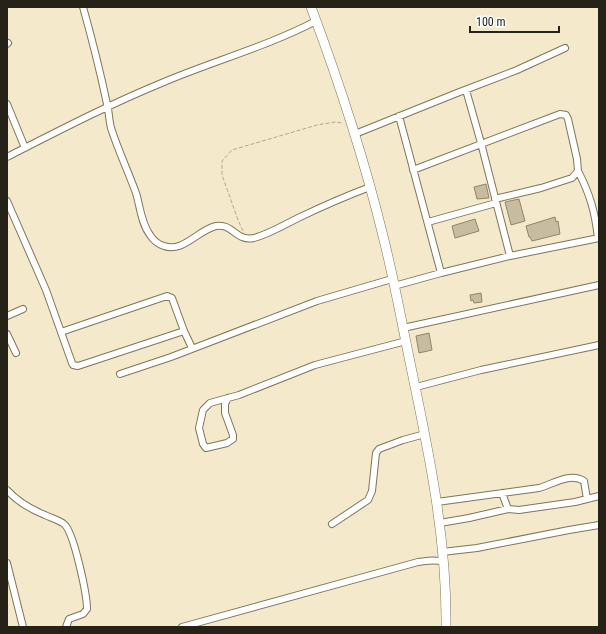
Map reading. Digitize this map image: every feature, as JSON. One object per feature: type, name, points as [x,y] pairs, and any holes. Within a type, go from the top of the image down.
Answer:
[{"type":"main road","points":[[311,7],[352,124],[370,187],[383,236],[416,386],[440,523],[446,627]]},
{"type":"street","points":[[83,7],[108,106],[111,127],[136,194],[146,228],[150,236],[164,247],[181,246],[210,228],[218,226],[225,226],[243,238],[254,238],[266,234],[322,206],[370,187]]},
{"type":"street","points":[[7,158],[108,106],[164,82],[292,33],[316,21]]},
{"type":"street","points":[[355,134],[517,70],[565,48]]},
{"type":"street","points":[[466,90],[482,143],[510,256]]},
{"type":"street","points":[[7,104],[25,148]]},
{"type":"street","points":[[120,374],[171,357],[317,301],[510,256],[599,238],[596,216],[586,186],[578,171],[577,159],[566,115],[560,114],[413,170]]},
{"type":"street","points":[[399,116],[441,273]]},
{"type":"street","points":[[428,222],[572,178],[578,171]]},
{"type":"street","points":[[7,201],[46,290],[72,363],[75,366],[184,331]]},
{"type":"street","points":[[403,328],[599,284]]},
{"type":"street","points":[[61,332],[167,296],[172,298],[192,348]]},
{"type":"street","points":[[7,316],[23,309]]},
{"type":"street","points":[[7,334],[16,353]]},
{"type":"street","points":[[228,398],[224,409],[233,439],[206,448],[202,444],[199,428],[203,410],[210,403],[228,398],[315,365],[406,341]]},
{"type":"street","points":[[416,386],[481,370],[599,345]]},
{"type":"street","points":[[332,524],[368,500],[372,491],[376,453],[379,450],[403,440],[425,434]]},
{"type":"street","points":[[437,502],[540,488],[557,480],[575,478],[584,481],[587,499]]},
{"type":"street","points":[[7,490],[15,499],[25,506],[64,524],[70,533],[86,595],[87,609],[83,614],[69,619],[66,627]]},
{"type":"street","points":[[502,493],[508,509]]},
{"type":"street","points":[[440,523],[508,509],[519,510],[599,496]]},
{"type":"street","points":[[442,552],[477,548],[599,525]]},
{"type":"street","points":[[182,627],[418,562],[438,560],[443,562]]},
{"type":"street","points":[[7,563],[23,627]]},
{"type":"path","points":[[248,239],[238,220],[222,175],[222,161],[232,150],[317,125],[335,122],[352,124]]},
{"type":"building","points":[[486,184],[489,198],[477,199],[474,187]]},
{"type":"building","points":[[519,199],[525,221],[511,225],[505,202]]},
{"type":"building","points":[[555,217],[556,222],[558,221],[560,234],[532,241],[529,237],[526,226]]},
{"type":"building","points":[[475,219],[479,231],[455,238],[452,226]]},
{"type":"building","points":[[481,293],[482,302],[474,303],[473,300],[471,301],[470,295]]},
{"type":"building","points":[[429,333],[432,350],[419,353],[416,336]]}]
